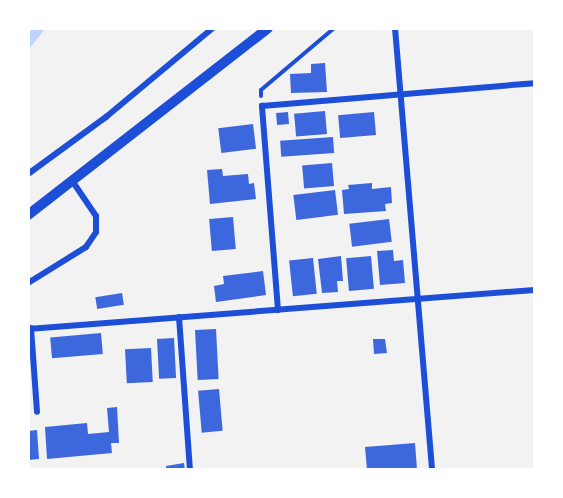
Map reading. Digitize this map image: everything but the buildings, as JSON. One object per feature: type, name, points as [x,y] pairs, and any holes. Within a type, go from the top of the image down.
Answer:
[{"type":"street","points":[[28,174],[106,117],[213,28]]},
{"type":"street","points":[[28,215],[268,28]]},
{"type":"street","points":[[395,28],[432,470]]},
{"type":"street","points":[[278,310],[262,106],[534,83]]},
{"type":"street","points":[[28,283],[86,247],[96,232],[96,216],[73,182]]},
{"type":"street","points":[[37,412],[30,329],[534,290]]},
{"type":"street","points":[[179,317],[190,470]]},
{"type":"path","points":[[262,106],[261,90],[334,28]]},
{"type":"water","points":[[28,29],[45,29],[29,49]]}]
